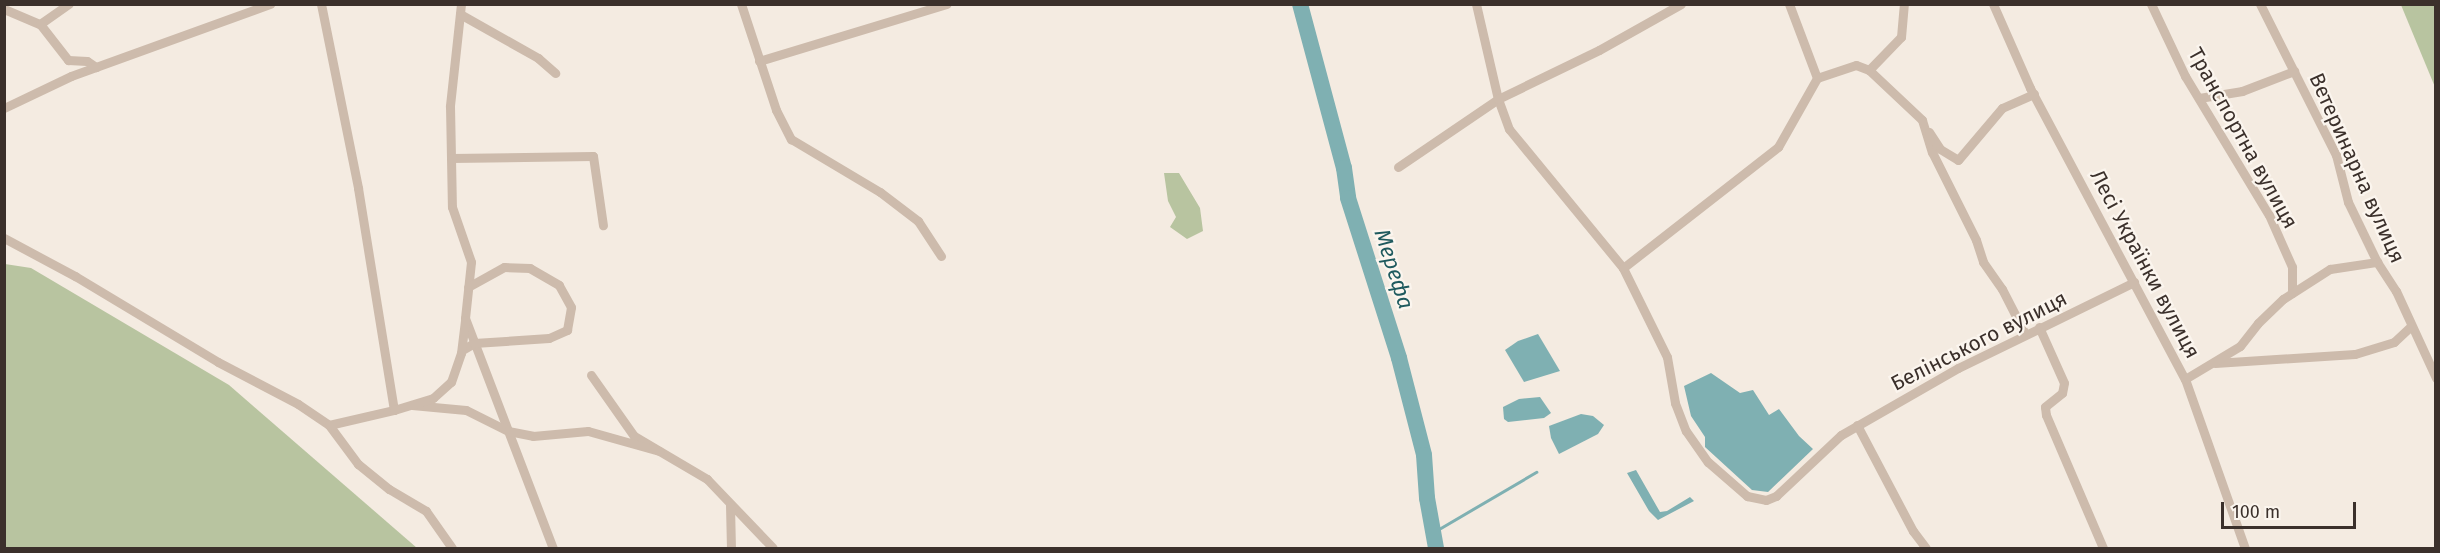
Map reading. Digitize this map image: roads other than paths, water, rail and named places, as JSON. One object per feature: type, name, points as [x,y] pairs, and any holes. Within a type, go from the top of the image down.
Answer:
[{"type":"street","points":[[40,24],[69,4]]},
{"type":"street","points":[[4,108],[96,67],[270,4]]},
{"type":"street","points":[[321,4],[358,188],[394,411]]},
{"type":"street","points":[[741,4],[776,110],[791,139],[880,192],[918,221],[941,256]]},
{"type":"street","points":[[759,61],[947,4]]},
{"type":"street","name":"Белінського вулиця","points":[[1476,4],[1498,99],[1509,129],[1623,268],[1667,357],[1675,403],[1686,431],[1708,462],[1748,496],[1766,500],[1776,496],[1841,435],[1857,425],[2025,334],[2134,282]]},
{"type":"street","points":[[1789,4],[1817,78]]},
{"type":"street","points":[[1869,70],[1901,37],[1904,4]]},
{"type":"street","name":"Лесі Українки вулиця","points":[[1994,4],[2034,94],[2185,379],[2245,549]]},
{"type":"street","name":"Транспортна вулиця","points":[[2151,4],[2199,98],[2269,215],[2292,267],[2292,293]]},
{"type":"street","name":"Ветеринарна вулиця","points":[[2260,4],[2337,155],[2348,202],[2377,262],[2396,291],[2436,378]]},
{"type":"street","points":[[1398,167],[1498,99],[1599,50],[1678,6]]},
{"type":"street","points":[[4,9],[40,24],[68,60],[87,61],[96,67]]},
{"type":"street","points":[[329,425],[394,411],[433,398],[451,382],[462,350],[471,262],[452,207],[450,106],[460,9],[538,58],[555,73]]},
{"type":"street","points":[[1623,268],[1778,147],[1817,78],[1856,65],[1869,70],[1922,120],[1940,149],[1958,160],[2002,108],[2034,94]]},
{"type":"street","points":[[2199,98],[2242,91],[2294,71]]},
{"type":"street","points":[[1922,120],[1932,152],[1976,240],[1983,262],[2002,289],[2025,334]]},
{"type":"street","points":[[451,158],[593,156],[603,225]]},
{"type":"street","points":[[4,238],[75,276],[218,362],[298,404],[329,425],[358,464],[389,489],[426,511],[452,549]]},
{"type":"street","points":[[2185,379],[2240,346],[2258,323],[2292,293],[2330,269],[2377,262]]},
{"type":"street","points":[[462,350],[474,343],[549,338],[567,330],[571,307],[559,285],[530,268],[504,267],[468,287]]},
{"type":"street","points":[[465,318],[553,549]]},
{"type":"street","points":[[2212,363],[2355,354],[2394,342],[2411,326]]},
{"type":"street","points":[[2039,327],[2064,383],[2062,393],[2046,407],[2046,415],[2103,549]]},
{"type":"street","points":[[591,375],[633,436],[707,479],[729,505],[773,549]]},
{"type":"street","points":[[412,405],[466,410],[508,431],[533,436],[588,430],[659,452]]},
{"type":"street","points":[[1857,425],[1913,531],[1926,549]]},
{"type":"street","points":[[729,505],[731,549]]},
{"type":"water","points":[[1538,334],[1560,371],[1524,382],[1505,350],[1518,341]]},
{"type":"water","points":[[1711,373],[1740,393],[1753,390],[1769,415],[1779,409],[1799,436],[1813,449],[1768,492],[1752,490],[1705,447],[1705,437],[1691,416],[1684,386]]},
{"type":"water","points":[[1540,397],[1551,413],[1544,418],[1508,422],[1504,419],[1503,407],[1519,399]]},
{"type":"water","points":[[1581,414],[1593,416],[1604,425],[1598,434],[1559,454],[1551,438],[1549,426]]},
{"type":"water","points":[[1636,470],[1660,512],[1667,511],[1690,497],[1694,501],[1658,520],[1649,511],[1627,473]]},
{"type":"waterway","name":"Мерефа","points":[[1300,4],[1344,168],[1348,198],[1399,358],[1424,455],[1427,498],[1436,548]]},
{"type":"waterway","points":[[1432,533],[1536,472]]}]
